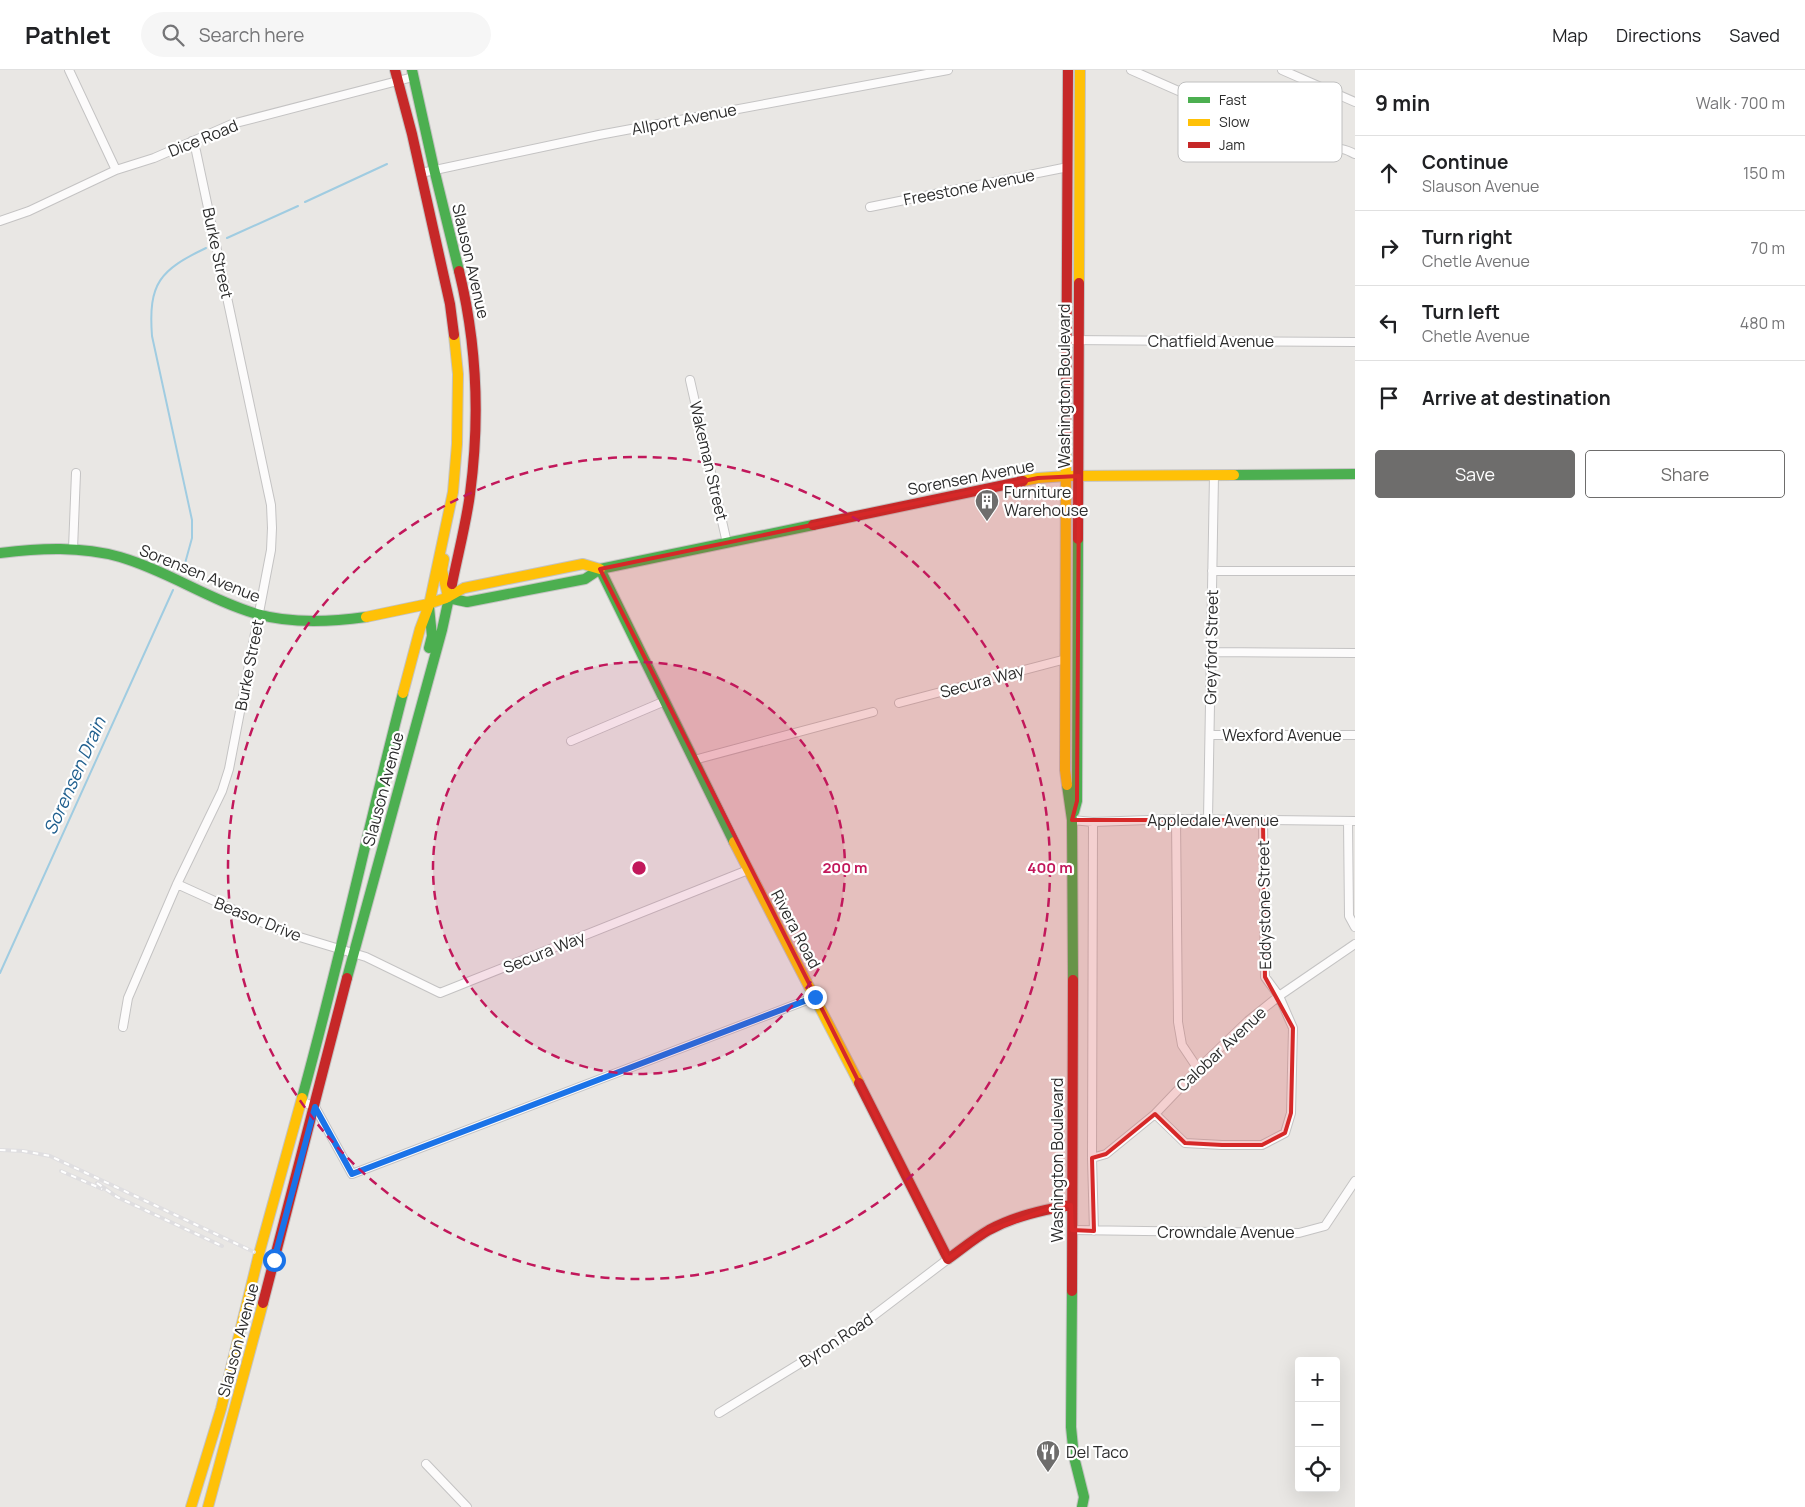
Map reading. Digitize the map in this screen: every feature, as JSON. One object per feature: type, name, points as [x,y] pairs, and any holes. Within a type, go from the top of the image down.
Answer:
[{"type":"main road","name":"Slauson Avenue","points":[[191,1507],[221,1408],[236,1345],[323,1024],[399,709],[420,629],[429,604],[451,503],[457,444],[458,374],[450,304],[421,173],[395,70]]},
{"type":"main road","name":"Washington Boulevard","points":[[1068,70],[1065,770],[1072,820],[1071,1427],[1074,1457],[1083,1502],[1092,1507]]},
{"type":"main road","name":"Washington Boulevard","points":[[1072,820],[1077,801],[1080,70]]},
{"type":"main road","name":"Slauson Avenue","points":[[208,1507],[315,1107],[354,952],[442,630],[470,496],[475,447],[476,374],[467,302],[412,74]]},
{"type":"main road","name":"Sorensen Avenue","points":[[448,598],[467,602],[475,601],[585,578],[600,569],[1019,481],[1066,476],[1355,474]]},
{"type":"main road","points":[[448,598],[442,570],[454,514],[451,503]]},
{"type":"main road","name":"Sorensen Avenue","points":[[0,553],[33,548],[73,549],[105,553],[137,562],[219,600],[259,614],[297,620],[339,620],[374,616],[429,604],[448,598],[464,588],[583,564],[600,569]]},
{"type":"main road","name":"Rivera Road","points":[[600,569],[748,870],[815,997],[948,1259]]},
{"type":"main road","points":[[426,686],[422,680],[432,636],[429,604]]},
{"type":"main road","points":[[948,1259],[988,1231],[1009,1221],[1051,1208],[1072,1205]]},
{"type":"main road","points":[[236,1345],[250,1350]]},
{"type":"main road","points":[[221,1408],[234,1414]]},
{"type":"street","points":[[69,70],[116,170]]},
{"type":"street","name":"Allport Avenue","points":[[421,173],[599,135],[948,70]]},
{"type":"street","points":[[1131,70],[1178,91]]},
{"type":"street","points":[[1282,70],[1309,82]]},
{"type":"street","name":"Dice Road","points":[[0,221],[29,211],[116,170],[154,158],[232,124],[398,81],[412,74]]},
{"type":"street","points":[[1342,96],[1355,102]]},
{"type":"street","name":"Burke Street","points":[[123,1027],[128,998],[177,884],[222,791],[259,614],[272,528],[271,505],[196,151],[192,141]]},
{"type":"street","points":[[1342,149],[1355,154]]},
{"type":"street","name":"Freestone Avenue","points":[[870,207],[1068,168]]},
{"type":"street","name":"Chatfield Avenue","points":[[1067,340],[1355,342]]},
{"type":"street","name":"Wakeman Street","points":[[690,380],[727,542]]},
{"type":"street","points":[[73,549],[76,472]]},
{"type":"street","name":"Greyford Street","points":[[1208,819],[1214,475]]},
{"type":"street","points":[[1212,571],[1355,571]]},
{"type":"street","points":[[1211,652],[1355,653]]},
{"type":"street","name":"Secura Way","points":[[899,703],[1066,659]]},
{"type":"street","points":[[571,741],[665,701]]},
{"type":"street","points":[[694,760],[873,712]]},
{"type":"street","name":"Wexford Avenue","points":[[1210,735],[1355,735]]},
{"type":"street","points":[[1176,819],[1178,1022],[1182,1045],[1198,1069]]},
{"type":"street","name":"Appledale Avenue","points":[[1072,820],[1093,822],[1176,819],[1351,821]]},
{"type":"street","name":"Eddystone Street","points":[[1155,1114],[1185,1143],[1262,1145],[1285,1133],[1291,1113],[1292,1028],[1278,996],[1265,977],[1262,820]]},
{"type":"street","points":[[1351,821],[1349,916],[1355,927]]},
{"type":"street","points":[[1093,822],[1092,1158],[1094,1231]]},
{"type":"street","name":"Secura Way","points":[[341,949],[354,952],[440,993],[748,870]]},
{"type":"street","name":"Beasor Drive","points":[[177,884],[283,932],[341,949]]},
{"type":"street","name":"Calobar Avenue","points":[[1092,1158],[1106,1154],[1155,1114],[1248,1021],[1278,996],[1355,944]]},
{"type":"street","points":[[301,1101],[315,1107],[352,1174],[815,997]]},
{"type":"street","name":"Crowndale Avenue","points":[[1072,1230],[1300,1234],[1325,1226],[1355,1181]]},
{"type":"street","name":"Byron Road","points":[[719,1413],[856,1330],[948,1259]]},
{"type":"street","points":[[426,1464],[467,1507]]},
{"type":"highlighted area","points":[[1079,476],[1077,801],[1072,820],[1263,820],[1265,977],[1293,1028],[1291,1113],[1285,1133],[1262,1145],[1185,1143],[1155,1114],[1106,1154],[1092,1158],[1094,1231],[1072,1230],[1071,1205],[1051,1208],[988,1231],[948,1259],[600,569],[1038,478]]},
{"type":"waterway","name":"Sorensen Drain","points":[[305,202],[387,164]]},
{"type":"waterway","name":"Sorensen Drain","points":[[227,238],[298,206]]},
{"type":"waterway","name":"Sorensen Drain","points":[[184,567],[192,538],[192,520],[152,336],[152,303],[160,280],[178,264],[206,248]]},
{"type":"waterway","name":"Sorensen Drain","points":[[0,973],[173,590]]},
{"type":"railway","points":[[0,1150],[23,1151],[50,1156],[254,1252]]},
{"type":"railway","points":[[61,1171],[102,1189]]},
{"type":"railway","points":[[97,1183],[117,1197],[222,1246]]},
{"type":"traffic: fast","points":[[412,70],[459,271]]},
{"type":"traffic: fast","points":[[1234,475],[1355,474]]},
{"type":"traffic: fast","points":[[448,598],[467,602],[585,579],[600,569],[813,525]]},
{"type":"traffic: fast","points":[[1074,812],[1077,801],[1078,539]]},
{"type":"traffic: fast","points":[[0,553],[60,549],[105,553],[138,563],[222,601],[257,614],[297,621],[366,617]]},
{"type":"traffic: fast","points":[[600,569],[734,842]]},
{"type":"traffic: fast","points":[[347,978],[442,630],[452,584]]},
{"type":"traffic: fast","points":[[429,607],[432,636],[429,648]]},
{"type":"traffic: fast","points":[[302,1098],[403,693]]},
{"type":"traffic: fast","points":[[1067,785],[1072,820],[1073,980]]},
{"type":"traffic: fast","points":[[1072,1291],[1071,1427],[1074,1457],[1084,1497],[1082,1507]]},
{"type":"traffic: slow","points":[[1079,283],[1080,70]]},
{"type":"traffic: slow","points":[[403,693],[420,629],[429,605],[453,492],[457,444],[458,374],[454,335]]},
{"type":"traffic: slow","points":[[1066,441],[1065,770],[1067,785]]},
{"type":"traffic: slow","points":[[1023,481],[1066,476],[1234,475]]},
{"type":"traffic: slow","points":[[444,559],[442,570],[448,597]]},
{"type":"traffic: slow","points":[[366,617],[428,604],[446,598],[464,588],[583,564],[600,569]]},
{"type":"traffic: slow","points":[[734,842],[859,1083]]},
{"type":"traffic: slow","points":[[191,1507],[221,1409],[259,1254],[302,1098]]},
{"type":"traffic: slow","points":[[208,1507],[263,1303]]},
{"type":"traffic: jam","points":[[395,70],[412,134],[450,304],[454,335]]},
{"type":"traffic: jam","points":[[1066,441],[1068,70]]},
{"type":"traffic: jam","points":[[452,584],[470,494],[476,410],[470,326],[459,271]]},
{"type":"traffic: jam","points":[[1078,539],[1079,283]]},
{"type":"traffic: jam","points":[[813,525],[1023,481]]},
{"type":"traffic: jam","points":[[263,1303],[347,978]]},
{"type":"traffic: jam","points":[[1072,1291],[1073,980]]},
{"type":"traffic: jam","points":[[859,1083],[948,1259],[979,1236],[999,1225],[1029,1214],[1071,1205]]},
{"type":"place","name":"Furniture Warehouse","points":[[987,522]]},
{"type":"place","name":"Del Taco","points":[[1048,1473]]},
{"type":"route","points":[[274,1260],[315,1107],[352,1174],[815,997]]}]
